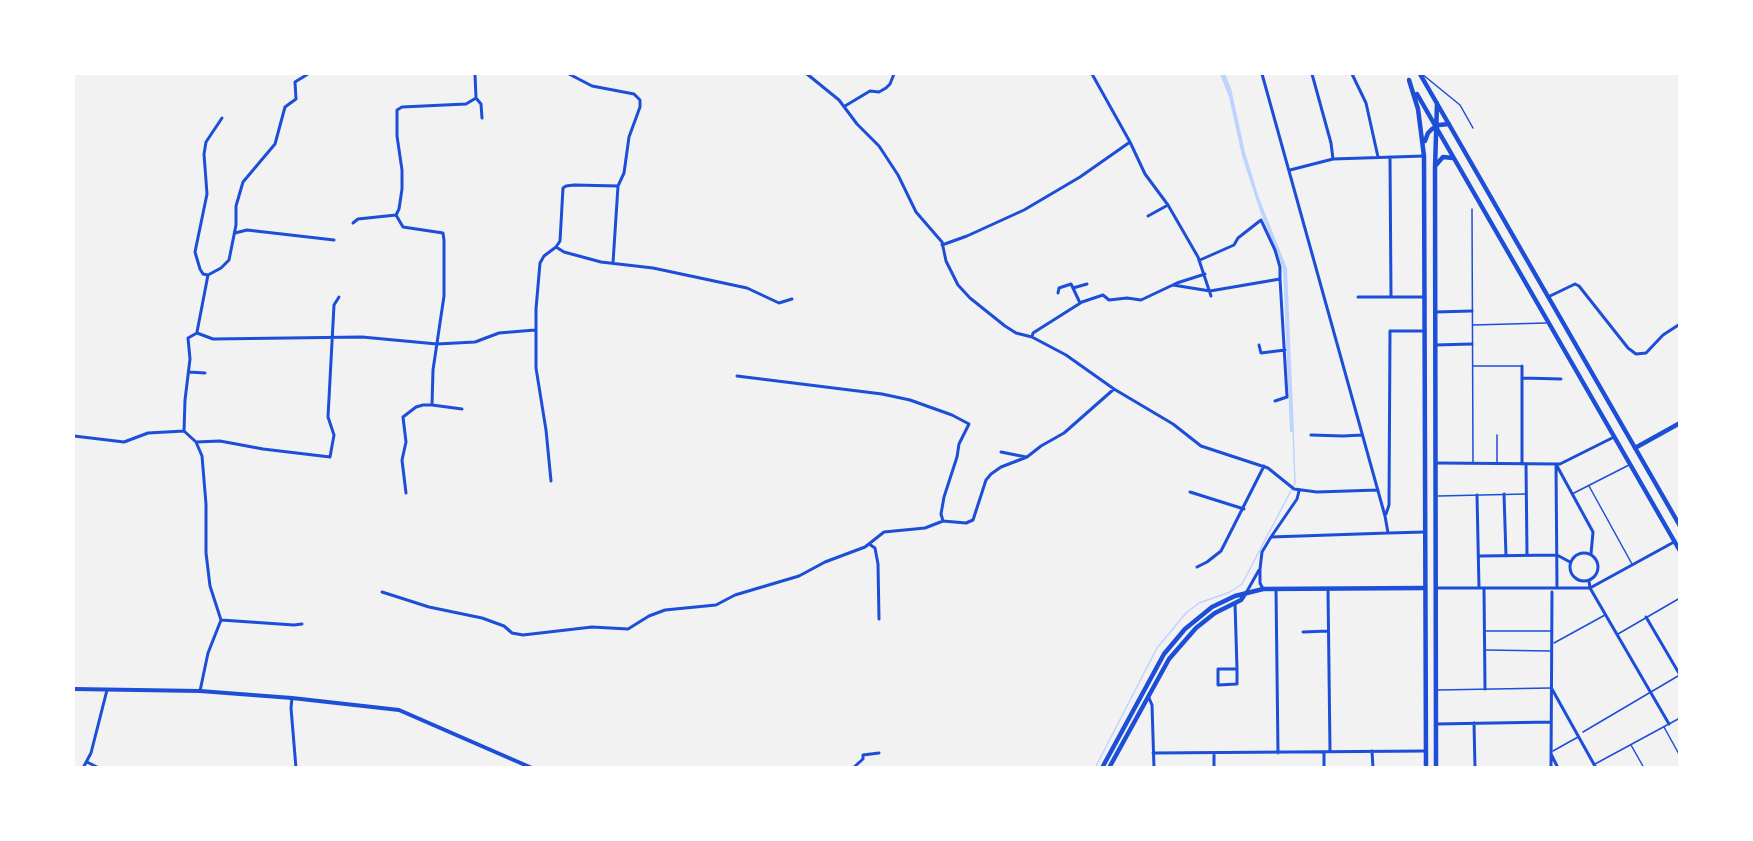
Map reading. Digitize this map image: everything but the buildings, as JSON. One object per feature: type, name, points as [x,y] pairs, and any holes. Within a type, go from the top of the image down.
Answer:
[{"type":"main road","points":[[1405,74],[1680,551]]},
{"type":"main road","points":[[1421,74],[1680,526]]},
{"type":"main road","points":[[1409,80],[1416,96],[1424,144],[1426,768]]},
{"type":"main road","points":[[1436,768],[1435,168],[1437,103]]},
{"type":"main road","points":[[1424,144],[1428,133],[1436,126],[1449,124]]},
{"type":"main road","points":[[1435,168],[1443,157],[1454,158]]},
{"type":"main road","points":[[1624,455],[1680,423]]},
{"type":"main road","points":[[1102,768],[1153,673],[1174,641],[1193,621],[1212,607],[1235,596],[1263,589],[1425,588]]},
{"type":"main road","points":[[1109,768],[1168,659],[1189,634],[1215,613],[1236,603],[1245,594]]},
{"type":"street","points":[[197,333],[208,275],[226,264],[232,252],[236,206],[243,182],[275,144],[285,107],[296,99],[295,82],[308,74]]},
{"type":"street","points":[[475,74],[476,98],[481,104],[482,118]]},
{"type":"street","points":[[569,74],[592,86],[634,94],[640,100],[640,107],[629,137],[624,173],[618,186],[613,263]]},
{"type":"street","points":[[807,74],[845,106],[857,124],[879,146],[898,175],[916,212],[939,238],[946,261],[958,285],[1005,327],[1016,333],[1032,337],[1066,356],[1114,389],[1173,424],[1201,446],[1264,466],[1294,489],[1352,492],[1378,490]]},
{"type":"street","points":[[845,106],[870,91],[879,92],[886,88],[894,74]]},
{"type":"street","points":[[1092,74],[1145,174],[1168,205],[1200,260],[1210,293]]},
{"type":"street","points":[[1262,74],[1388,533]]},
{"type":"street","points":[[1312,74],[1331,143],[1333,159]]},
{"type":"street","points":[[1352,74],[1366,103],[1378,157]]},
{"type":"street","points":[[396,215],[399,210],[402,170],[397,136],[397,110],[402,107],[466,104],[476,98]]},
{"type":"street","points":[[208,275],[203,274],[200,269],[195,252],[207,194],[204,154],[206,142],[222,118]]},
{"type":"street","points":[[942,245],[1024,210],[1080,177],[1130,142]]},
{"type":"street","points":[[1289,170],[1333,159],[1424,156]]},
{"type":"street","points":[[1390,157],[1390,297]]},
{"type":"street","points":[[551,481],[536,368],[535,330],[540,263],[560,241],[566,186],[618,186]]},
{"type":"street","points":[[1148,216],[1168,205]]},
{"type":"street","points":[[353,223],[358,219],[396,215]]},
{"type":"street","points":[[396,215],[404,227],[443,233],[444,296],[433,370],[432,405]]},
{"type":"street","points":[[1200,260],[1234,245],[1238,238],[1262,220],[1280,267],[1287,397],[1275,401]]},
{"type":"street","points":[[235,233],[246,231],[334,240]]},
{"type":"street","points":[[556,247],[574,255],[601,262],[653,268],[747,288],[779,303],[792,299]]},
{"type":"street","points":[[1032,337],[1033,333],[1080,303],[1103,295],[1108,300],[1141,300],[1173,285],[1205,274]]},
{"type":"street","points":[[1173,285],[1210,293],[1280,279]]},
{"type":"street","points":[[1058,293],[1059,288],[1071,284],[1080,303]]},
{"type":"street","points":[[1073,288],[1087,284]]},
{"type":"street","points":[[1548,297],[1575,284],[1580,286],[1628,348],[1636,354],[1646,353],[1663,335],[1680,324]]},
{"type":"street","points":[[196,442],[220,441],[330,457],[334,435],[328,417],[332,337],[334,306],[339,297]]},
{"type":"street","points":[[1358,297],[1425,297]]},
{"type":"street","points":[[1435,312],[1472,312]]},
{"type":"street","points":[[200,691],[208,653],[221,620],[210,586],[206,553],[204,470],[200,448],[184,430],[188,338],[197,333],[213,339],[362,337],[437,344],[475,342],[499,333],[535,330]]},
{"type":"street","points":[[1385,516],[1389,505],[1390,332],[1425,331]]},
{"type":"street","points":[[1435,345],[1472,344]]},
{"type":"street","points":[[1259,345],[1261,352],[1285,350]]},
{"type":"street","points":[[1522,366],[1527,555]]},
{"type":"street","points":[[188,372],[205,373]]},
{"type":"street","points":[[737,376],[882,394],[910,400],[952,415],[969,424],[959,444],[944,497],[941,514],[943,521]]},
{"type":"street","points":[[1522,378],[1561,379]]},
{"type":"street","points":[[382,592],[459,614],[482,618],[504,626],[516,634],[552,633],[592,627],[628,629],[665,610],[721,604],[735,595],[798,576],[825,562],[844,556],[869,544],[884,532],[925,528],[943,521],[966,523],[973,520],[986,480],[991,474],[1007,464],[1028,457],[1041,446],[1070,429],[1114,389]]},
{"type":"street","points":[[406,493],[402,460],[406,442],[403,417],[416,407],[432,405],[462,409]]},
{"type":"street","points":[[74,436],[124,442],[148,433],[184,430]]},
{"type":"street","points":[[1311,435],[1362,435]]},
{"type":"street","points":[[1435,463],[1560,464],[1614,437]]},
{"type":"street","points":[[1001,452],[1028,457]]},
{"type":"street","points":[[1556,464],[1593,532],[1591,554]]},
{"type":"street","points":[[1556,464],[1557,588]]},
{"type":"street","points":[[1197,567],[1221,552],[1264,466]]},
{"type":"street","points":[[1263,589],[1260,583],[1260,568],[1263,552],[1290,511],[1299,491]]},
{"type":"street","points":[[1190,492],[1244,509]]},
{"type":"street","points":[[1504,494],[1506,556]]},
{"type":"street","points":[[1477,495],[1485,689]]},
{"type":"street","points":[[1271,537],[1425,532]]},
{"type":"street","points":[[1436,588],[1590,588],[1674,542]]},
{"type":"street","points":[[869,544],[875,548],[878,564],[879,619]]},
{"type":"street","points":[[1576,554],[1591,554],[1599,566],[1596,575],[1589,581],[1580,581],[1572,575],[1570,562],[1576,554]]},
{"type":"street","points":[[1479,556],[1557,555],[1570,562]]},
{"type":"street","points":[[1245,594],[1260,568]]},
{"type":"street","points":[[1589,581],[1590,588],[1669,724]]},
{"type":"street","points":[[1276,589],[1278,753]]},
{"type":"street","points":[[1328,589],[1330,751]]},
{"type":"street","points":[[1551,768],[1552,592]]},
{"type":"street","points":[[1236,603],[1237,669],[1237,684],[1218,685],[1218,669],[1237,669]]},
{"type":"street","points":[[1646,618],[1680,675]]},
{"type":"street","points":[[221,620],[302,624]]},
{"type":"street","points":[[1304,632],[1328,631]]},
{"type":"street","points":[[83,768],[87,762],[107,688]]},
{"type":"street","points":[[1551,688],[1595,766]]},
{"type":"street","points":[[74,689],[200,691],[292,698],[399,711],[532,768]]},
{"type":"street","points":[[1148,696],[1152,705],[1154,768]]},
{"type":"street","points":[[292,698],[296,768]]},
{"type":"street","points":[[1436,724],[1551,722]]},
{"type":"street","points":[[1474,723],[1475,768]]},
{"type":"street","points":[[1372,751],[1372,768]]},
{"type":"street","points":[[1153,753],[1426,751]]},
{"type":"street","points":[[853,768],[863,755],[879,753]]},
{"type":"street","points":[[1214,753],[1214,768]]},
{"type":"street","points":[[1324,753],[1324,768]]},
{"type":"street","points":[[1551,753],[1558,768]]},
{"type":"street","points":[[87,762],[99,768]]},
{"type":"lane","points":[[1421,74],[1460,105],[1473,128]]},
{"type":"lane","points":[[1472,209],[1473,463]]},
{"type":"lane","points":[[1472,325],[1543,325],[1548,322]]},
{"type":"lane","points":[[1473,366],[1522,366]]},
{"type":"lane","points":[[1497,435],[1497,464]]},
{"type":"lane","points":[[1572,495],[1630,464]]},
{"type":"lane","points":[[1589,486],[1632,564]]},
{"type":"lane","points":[[1436,496],[1527,494]]},
{"type":"lane","points":[[1617,634],[1680,598]]},
{"type":"lane","points":[[1551,644],[1606,615]]},
{"type":"lane","points":[[1484,631],[1551,631]]},
{"type":"lane","points":[[1484,650],[1551,651]]},
{"type":"lane","points":[[1583,732],[1680,675]]},
{"type":"lane","points":[[1436,690],[1551,688]]},
{"type":"lane","points":[[1595,766],[1680,718]]},
{"type":"lane","points":[[1663,727],[1680,756]]},
{"type":"lane","points":[[1551,753],[1578,736]]},
{"type":"lane","points":[[1631,745],[1644,768]]},
{"type":"water","points":[[1220,74],[1225,74],[1231,88],[1245,152],[1259,198],[1287,268],[1294,432],[1290,432],[1283,268],[1260,211],[1242,156],[1229,97]]},
{"type":"waterway","points":[[1095,768],[1157,648],[1186,613],[1199,603],[1230,592],[1242,584],[1295,483],[1293,430]]}]
